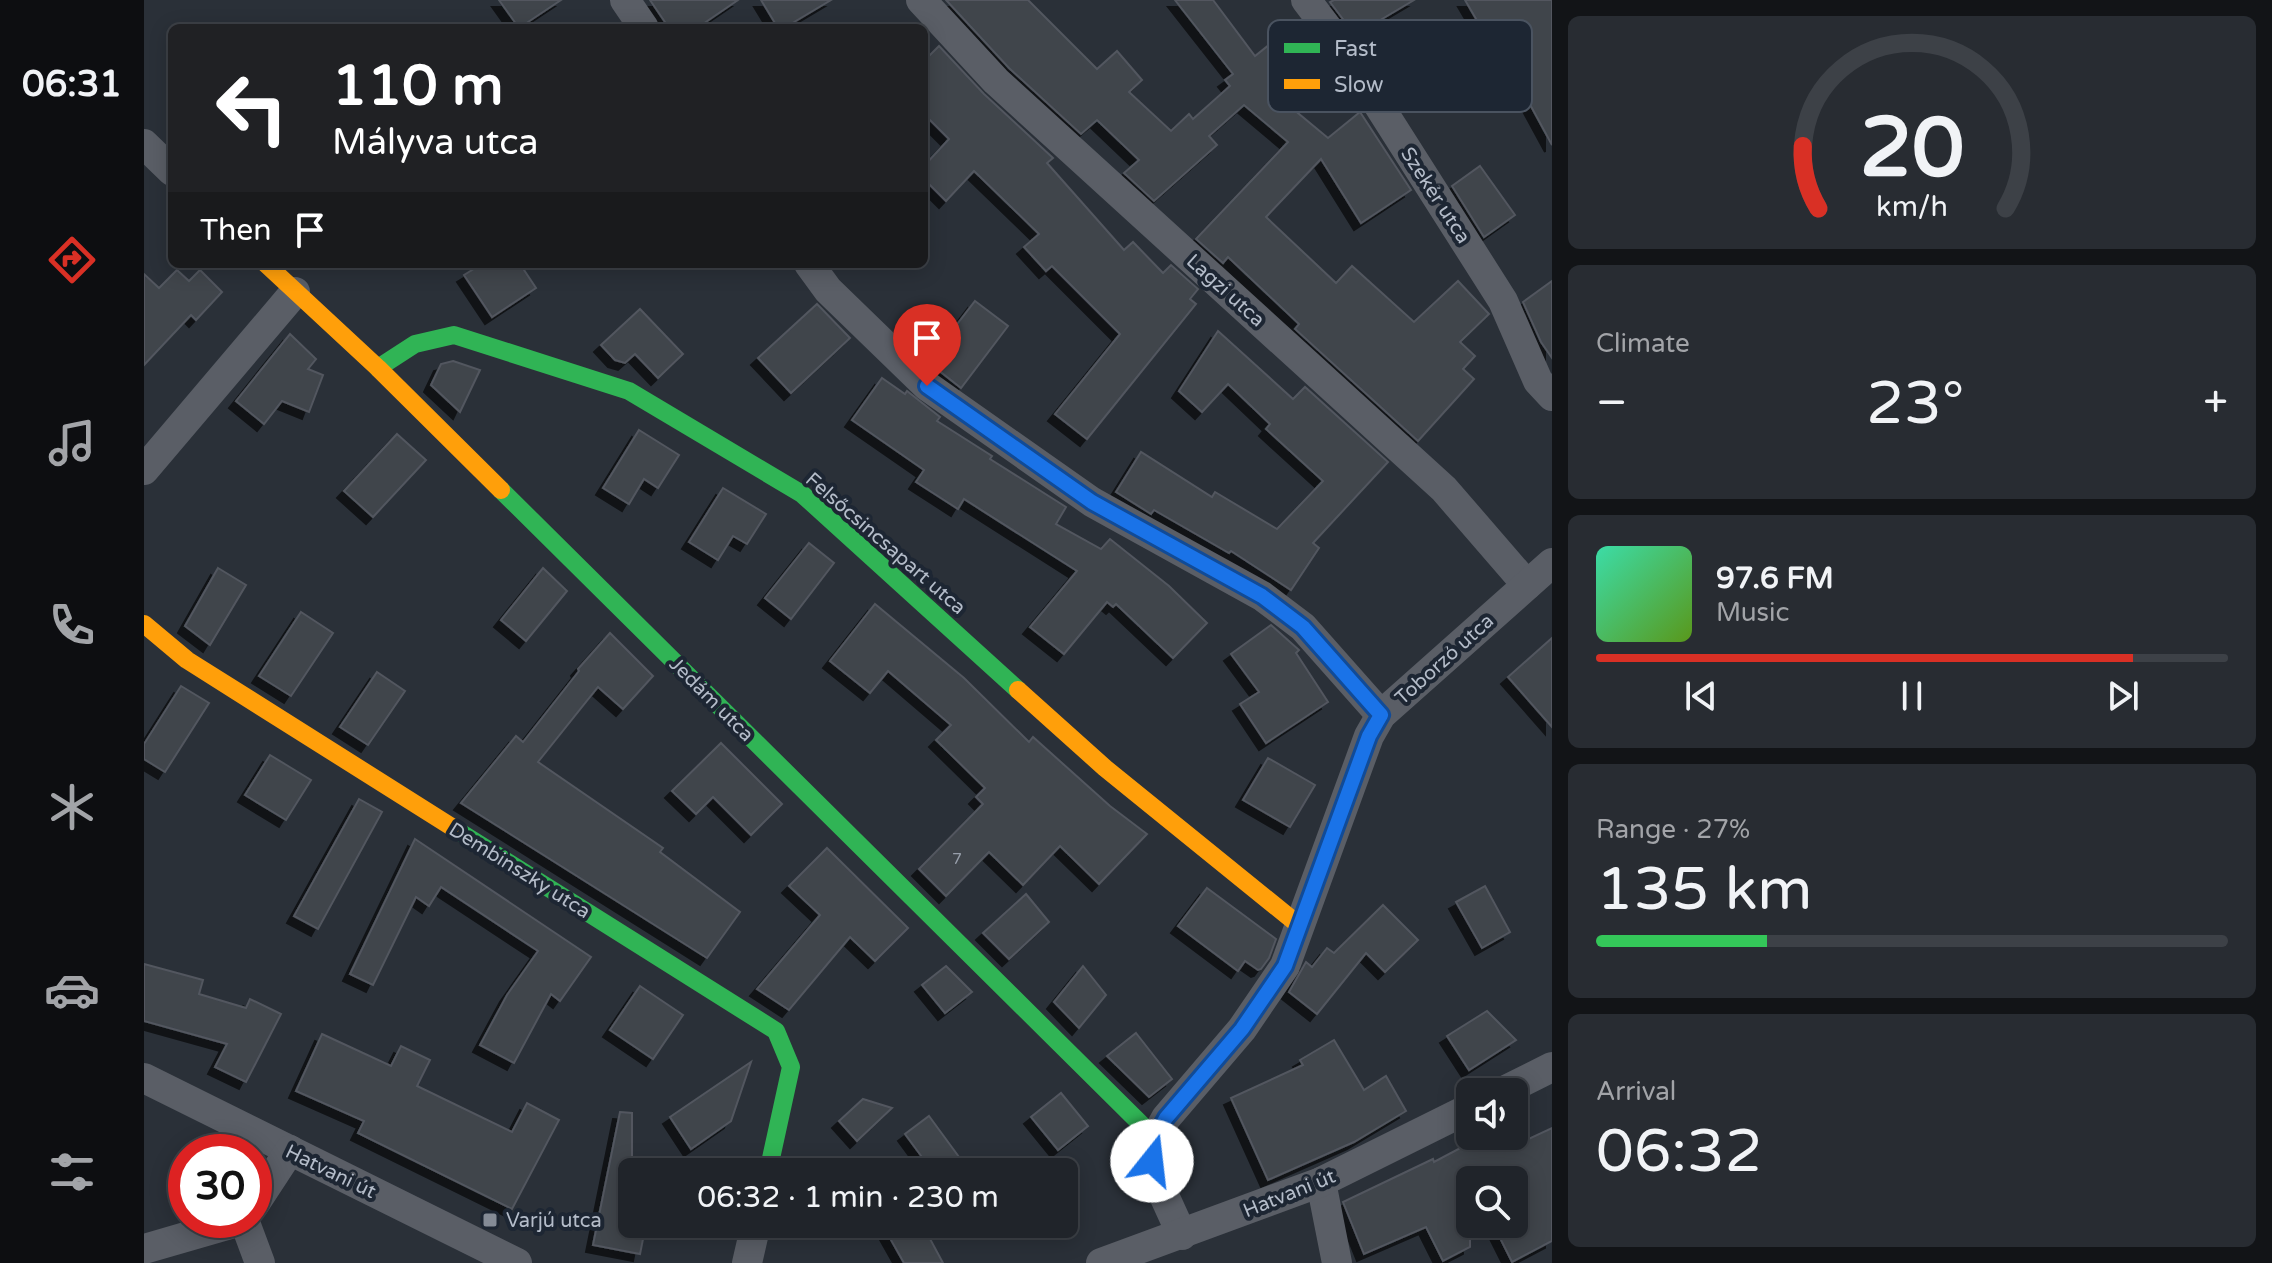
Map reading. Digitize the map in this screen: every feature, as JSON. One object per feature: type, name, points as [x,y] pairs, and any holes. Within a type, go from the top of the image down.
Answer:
[{"type":"street","points":[[625,0],[641,24]]},
{"type":"street","name":"Szekér utca","points":[[1306,0],[1321,20]]},
{"type":"street","name":"Lagzi utca","points":[[925,1],[996,81],[1444,489],[1527,585]]},
{"type":"street","name":"Szekér utca","points":[[1383,112],[1503,301],[1538,381],[1552,396]]},
{"type":"street","points":[[144,144],[168,167]]},
{"type":"street","name":"Jedám utca","points":[[270,268],[378,368],[1155,1138]]},
{"type":"street","points":[[812,268],[828,290],[927,386],[1092,502],[1262,596],[1303,627],[1381,715]]},
{"type":"street","points":[[144,470],[295,292]]},
{"type":"street","name":"Felsőcsincsapart utca","points":[[378,368],[415,344],[454,335],[629,391],[802,494],[1105,768],[1300,926]]},
{"type":"street","name":"Toborzó utca","points":[[1155,1138],[1166,1118],[1251,1016],[1285,966],[1369,736],[1381,715],[1552,563]]},
{"type":"street","name":"Dembinszky utca","points":[[144,624],[187,660],[776,1031],[791,1067],[771,1158]]},
{"type":"street","points":[[1528,1079],[1552,1067]]},
{"type":"street","name":"Hatvani út","points":[[144,1078],[517,1263]]},
{"type":"street","name":"Hatvani út","points":[[1101,1263],[1321,1182],[1456,1115]]},
{"type":"street","points":[[1155,1138],[1152,1161],[1182,1235]]},
{"type":"street","points":[[272,1178],[290,1150]]},
{"type":"street","points":[[1321,1182],[1337,1263]]},
{"type":"street","points":[[144,1249],[182,1238]]},
{"type":"street","points":[[251,1238],[260,1263]]},
{"type":"street","points":[[747,1263],[753,1238]]},
{"type":"building","points":[[499,0],[561,0],[525,24],[516,24]]},
{"type":"building","points":[[650,0],[738,0],[703,24],[666,24]]},
{"type":"building","points":[[761,0],[831,0],[791,24],[776,24]]},
{"type":"building","points":[[946,0],[1028,0],[1097,69],[1117,51],[1142,80],[1129,92],[1171,131],[1189,114],[1193,119],[1230,86],[1225,80],[1233,74],[1175,0],[1213,0],[1255,56],[1268,46],[1268,112],[1297,112],[1328,138],[1360,112],[1411,190],[1361,223],[1321,159],[1266,217],[1336,283],[1352,266],[1414,322],[1458,281],[1489,314],[1460,342],[1475,356],[1463,369],[1474,379],[1418,441],[1295,329],[1299,324],[1228,257],[1223,263],[1196,239],[1288,142],[1244,105],[1209,136],[1217,145],[1154,201],[1124,173],[1139,160],[1097,120],[1081,134],[1009,68]]},
{"type":"building","points":[[1414,0],[1380,20],[1344,20],[1330,2]]},
{"type":"building","points":[[1465,0],[1552,0],[1552,145],[1532,108],[1532,20],[1477,20]]},
{"type":"building","points":[[939,46],[984,94],[1053,158],[1047,163],[1124,250],[1133,242],[1163,273],[1171,265],[1198,289],[1190,299],[1196,304],[1087,439],[1055,414],[1120,334],[1052,266],[1046,271],[1024,247],[1039,234],[974,171],[946,201],[928,183],[928,162],[949,139],[928,118],[928,57]]},
{"type":"building","points":[[1480,166],[1515,215],[1484,237],[1452,186]]},
{"type":"building","points":[[475,268],[523,268],[536,288],[492,317],[464,275]]},
{"type":"building","points":[[177,270],[189,281],[200,270],[222,292],[196,320],[191,315],[144,365],[144,274],[159,288]]},
{"type":"building","points":[[1552,281],[1552,358],[1541,342],[1523,302]]},
{"type":"building","points":[[975,301],[1008,326],[961,388],[928,362]]},
{"type":"building","points":[[817,304],[850,338],[791,393],[758,358]]},
{"type":"building","points":[[640,309],[683,354],[658,378],[635,354],[625,363],[615,360],[601,345]]},
{"type":"building","points":[[1218,331],[1293,399],[1305,387],[1388,462],[1313,543],[1319,548],[1291,590],[1231,551],[1229,553],[1154,510],[1151,514],[1116,492],[1141,452],[1212,497],[1215,492],[1277,529],[1323,481],[1266,429],[1270,424],[1228,384],[1202,412],[1179,391]]},
{"type":"building","points":[[290,334],[316,359],[308,369],[323,375],[309,412],[282,401],[264,424],[236,401]]},
{"type":"building","points":[[453,361],[480,370],[460,412],[431,385],[441,364]]},
{"type":"building","points":[[882,378],[905,394],[907,391],[940,417],[937,421],[992,456],[990,459],[1066,507],[1056,524],[1101,549],[1110,539],[1169,586],[1207,623],[1173,658],[1116,604],[1113,607],[1107,602],[1064,654],[1030,627],[1077,571],[964,499],[958,509],[916,482],[924,470],[852,420]]},
{"type":"building","points":[[639,430],[679,455],[658,488],[644,479],[629,504],[603,488]]},
{"type":"building","points":[[397,434],[426,460],[373,517],[344,491]]},
{"type":"building","points":[[723,488],[766,514],[747,544],[733,536],[718,560],[689,542]]},
{"type":"building","points":[[809,543],[834,563],[791,619],[765,598]]},
{"type":"building","points":[[218,568],[246,585],[210,645],[185,626]]},
{"type":"building","points":[[543,568],[567,591],[526,641],[501,620]]},
{"type":"building","points":[[875,604],[964,678],[1029,742],[1033,737],[1110,806],[1147,834],[1099,884],[1060,846],[1023,885],[989,852],[946,896],[919,869],[983,804],[976,797],[985,788],[936,740],[951,725],[888,671],[870,693],[830,661]]},
{"type":"building","points":[[301,612],[333,633],[291,696],[259,676]]},
{"type":"building","points":[[1271,625],[1299,650],[1296,653],[1328,702],[1266,743],[1240,704],[1259,692],[1231,654]]},
{"type":"building","points":[[610,633],[653,676],[623,709],[598,687],[538,762],[663,848],[660,852],[740,912],[707,958],[461,803],[516,736],[523,742],[578,669]]},
{"type":"building","points":[[1552,638],[1552,727],[1508,677]]},
{"type":"building","points":[[377,672],[405,691],[368,745],[340,727]]},
{"type":"building","points":[[181,686],[209,703],[165,772],[144,759],[144,744]]},
{"type":"building","points":[[721,743],[782,804],[751,835],[713,797],[696,814],[672,791]]},
{"type":"building","points":[[270,755],[311,780],[286,820],[245,795]]},
{"type":"building","points":[[1268,758],[1315,785],[1290,827],[1243,800]]},
{"type":"building","points":[[359,799],[382,812],[318,929],[294,916]]},
{"type":"building","points":[[415,839],[591,957],[560,1001],[551,994],[514,1063],[480,1045],[507,995],[538,951],[441,887],[429,906],[416,897],[373,985],[350,974]]},
{"type":"building","points":[[827,848],[908,928],[875,961],[850,937],[789,1010],[757,989],[820,915],[789,886]]},
{"type":"building","points":[[1485,886],[1510,932],[1482,948],[1456,902]]},
{"type":"building","points":[[1207,888],[1276,939],[1261,969],[1245,961],[1238,971],[1178,926]]},
{"type":"building","points":[[1026,894],[1049,922],[1009,959],[983,933]]},
{"type":"building","points":[[1383,905],[1418,940],[1385,972],[1366,953],[1317,1014],[1289,992],[1306,962],[1312,967],[1327,948],[1334,953]]},
{"type":"building","points":[[144,964],[203,980],[199,994],[246,1008],[250,999],[281,1014],[246,1082],[215,1067],[227,1044],[144,1021]]},
{"type":"building","points":[[946,966],[972,992],[945,1013],[922,985]]},
{"type":"building","points":[[1083,966],[1106,995],[1079,1028],[1054,1002]]},
{"type":"building","points":[[640,986],[683,1015],[653,1059],[610,1030]]},
{"type":"building","points":[[1487,1011],[1516,1040],[1469,1070],[1447,1036]]},
{"type":"building","points":[[1136,1033],[1172,1079],[1149,1097],[1107,1056]]},
{"type":"building","points":[[322,1034],[391,1066],[401,1046],[430,1060],[417,1086],[512,1132],[527,1103],[559,1120],[512,1209],[358,1133],[364,1121],[296,1091]]},
{"type":"building","points":[[1334,1040],[1364,1090],[1386,1076],[1406,1111],[1354,1142],[1268,1180],[1231,1098],[1303,1065],[1300,1060]]},
{"type":"building","points":[[751,1062],[731,1121],[691,1149],[670,1117]]},
{"type":"building","points":[[1061,1093],[1088,1126],[1058,1150],[1031,1117]]},
{"type":"building","points":[[863,1099],[892,1108],[857,1141],[839,1121]]},
{"type":"building","points":[[620,1112],[632,1113],[632,1158],[618,1158],[618,1238],[643,1238],[640,1254],[593,1245]]},
{"type":"building","points":[[929,1116],[960,1158],[923,1158],[905,1134]]},
{"type":"building","points":[[1552,1128],[1552,1241],[1512,1262],[1500,1238],[1528,1238],[1528,1166],[1456,1166],[1456,1238],[1470,1238],[1470,1247],[1443,1261],[1426,1227],[1364,1254],[1343,1202],[1457,1150],[1528,1150],[1528,1139]]},
{"type":"building","points":[[890,1238],[930,1238],[943,1263],[904,1263]]},
{"type":"traffic: fast","points":[[378,368],[415,344],[454,335],[629,391],[802,494],[1018,690]]},
{"type":"traffic: fast","points":[[501,490],[1155,1138]]},
{"type":"traffic: fast","points":[[455,829],[776,1031],[791,1067],[771,1158]]},
{"type":"traffic: slow","points":[[270,268],[378,368],[501,490]]},
{"type":"traffic: slow","points":[[144,624],[187,660],[455,829]]},
{"type":"traffic: slow","points":[[1018,690],[1105,768],[1300,926]]},
{"type":"place","name":"Varjú utca","points":[[490,1220]]},
{"type":"route","points":[[927,386],[1092,502],[1262,596],[1303,627],[1381,715],[1369,736],[1285,966],[1242,1029],[1166,1118],[1155,1138],[1152,1161]]}]
